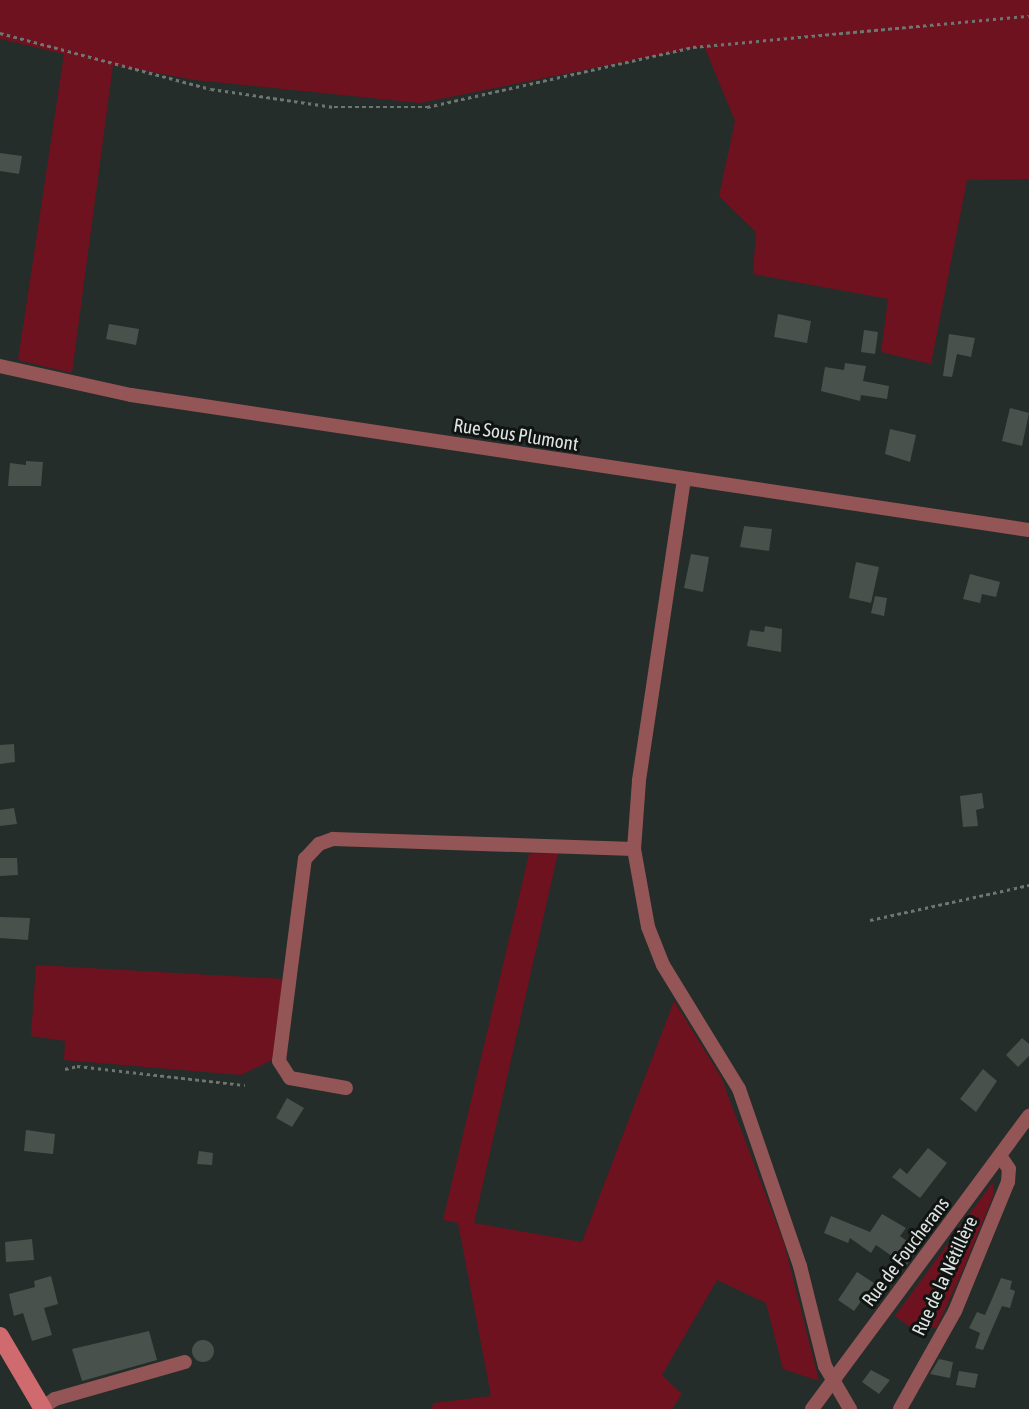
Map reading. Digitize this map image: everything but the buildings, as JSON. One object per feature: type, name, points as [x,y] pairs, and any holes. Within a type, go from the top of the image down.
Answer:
[{"type":"main road","points":[[0,1336],[42,1408]]},
{"type":"street","name":"Rue Sous Plumont","points":[[0,366],[131,395],[1029,530]]},
{"type":"street","points":[[684,479],[646,724],[635,849],[648,927],[663,965],[739,1089],[800,1266],[825,1366],[850,1409]]},
{"type":"street","points":[[346,1088],[290,1079],[279,1061],[305,859],[319,844],[333,839],[635,849]]},
{"type":"street","name":"Rue de Foucherans","points":[[812,1409],[1029,1116]]},
{"type":"street","name":"Rue de la Nétillère","points":[[900,1409],[955,1311],[1008,1182],[1009,1169],[1001,1157]]},
{"type":"street","points":[[42,1408],[55,1399],[185,1362]]},
{"type":"path","points":[[0,33],[211,89],[334,107],[427,107],[693,47],[1029,16]]},
{"type":"path","points":[[870,920],[1029,885]]},
{"type":"path","points":[[65,1069],[77,1066],[246,1085]]},
{"type":"shaded area","points":[[0,0],[1029,0],[1029,179],[967,180],[931,364],[881,352],[888,299],[753,274],[756,232],[719,196],[735,121],[704,46],[420,103],[195,80],[113,65],[72,373],[18,360],[64,54],[0,39]]},
{"type":"shaded area","points":[[558,853],[474,1223],[582,1242],[674,1001],[721,1077],[784,1243],[819,1381],[783,1369],[766,1303],[717,1280],[662,1375],[682,1394],[672,1409],[432,1409],[433,1403],[491,1396],[458,1223],[443,1220],[529,854]]},
{"type":"shaded area","points":[[36,965],[283,979],[272,1060],[241,1075],[64,1060],[65,1041],[31,1036]]},
{"type":"shaded area","points":[[993,1182],[994,1194],[963,1270],[936,1329],[930,1326],[924,1337],[895,1316]]}]
